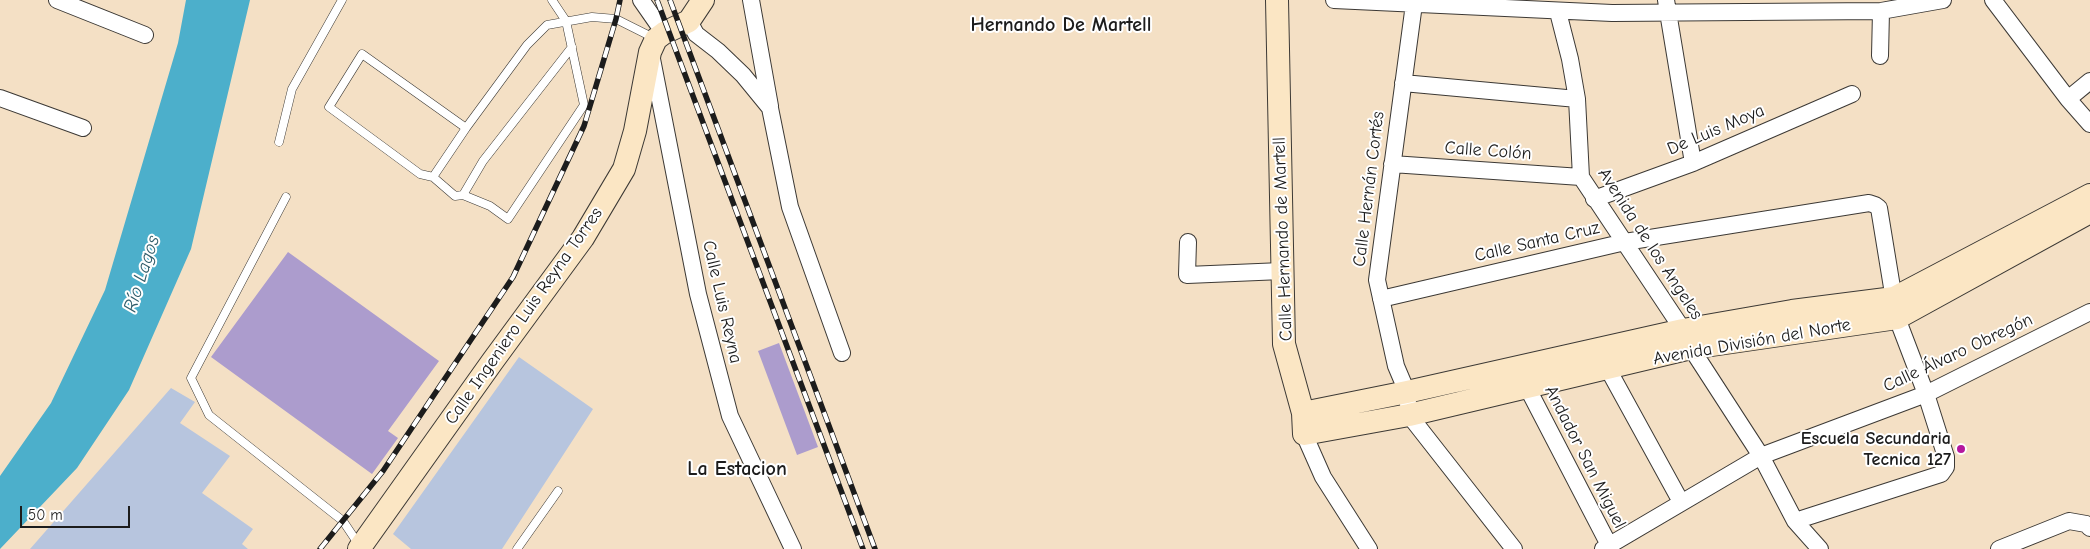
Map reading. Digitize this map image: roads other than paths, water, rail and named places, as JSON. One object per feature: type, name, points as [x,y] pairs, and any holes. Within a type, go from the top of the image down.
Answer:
[{"type":"street","points":[[57,0],[90,6],[145,35]]},
{"type":"street","name":"Calle Luis Reyna","points":[[640,0],[657,41],[698,294],[730,416],[793,549]]},
{"type":"street","points":[[657,41],[689,21],[702,0]]},
{"type":"street","points":[[751,0],[790,207],[842,354]]},
{"type":"street","name":"Calle Hernando de Martell","points":[[1277,0],[1284,344],[1304,423],[1323,478],[1369,549]]},
{"type":"street","points":[[1334,0],[1414,4],[1506,5],[1558,12],[1612,7],[1666,6],[1821,6],[1881,11],[1941,0]]},
{"type":"street","points":[[1993,0],[2068,99],[2090,124]]},
{"type":"street","name":"Calle Hernán Cortés","points":[[1409,415],[1407,392],[1396,366],[1377,280],[1414,4]]},
{"type":"street","points":[[1666,6],[1693,163]]},
{"type":"street","points":[[1880,56],[1881,11]]},
{"type":"street","name":"Avenida de los Angeles","points":[[1558,12],[1570,59],[1576,99],[1581,177],[1594,199],[1625,242],[1761,456],[1795,521],[1820,549]]},
{"type":"street","points":[[689,21],[696,34],[743,74],[770,108]]},
{"type":"street","name":"Calle Ingeniero Luis Reyna Torres","points":[[359,548],[583,238],[624,169],[657,41]]},
{"type":"street","points":[[2068,99],[2090,81]]},
{"type":"street","points":[[1403,84],[1576,99]]},
{"type":"street","name":"De Luis Moya","points":[[1594,199],[1693,163],[1852,94]]},
{"type":"street","points":[[0,98],[83,128]]},
{"type":"street","name":"Calle Colón","points":[[1392,164],[1581,177]]},
{"type":"street","name":"Avenida División del Norte","points":[[1896,308],[2090,195]]},
{"type":"street","name":"Calle Santa Cruz","points":[[1381,300],[1625,242],[1869,203],[1879,208],[1896,308]]},
{"type":"street","name":"Avenida División del Norte","points":[[1304,423],[1407,392],[1687,339],[1896,308],[2090,212]]},
{"type":"street","points":[[1188,242],[1187,275],[1282,271]]},
{"type":"street","points":[[1795,521],[1941,474],[1946,466],[1946,457],[1896,308]]},
{"type":"street","name":"Calle Álvaro Obregón","points":[[1615,545],[1681,502],[1761,456],[1926,394],[2090,312]]},
{"type":"street","name":"Avenida División del Norte","points":[[1304,423],[1409,415],[1608,369],[1687,339]]},
{"type":"street","points":[[1608,369],[1681,502]]},
{"type":"street","name":"Andador San Miguel","points":[[1527,387],[1615,545]]},
{"type":"street","points":[[1409,415],[1514,549]]},
{"type":"street","points":[[1999,549],[2069,521],[2086,524],[2090,528]]},
{"type":"lane","points":[[279,142],[292,89],[342,0]]},
{"type":"lane","points":[[466,128],[362,54],[329,107],[420,174],[433,178],[454,196],[463,195],[490,206],[508,219],[584,105],[566,21],[552,0]]},
{"type":"lane","points":[[433,178],[466,128],[527,45],[546,25],[592,17],[616,20],[657,41]]},
{"type":"lane","points":[[463,195],[483,161],[572,47]]},
{"type":"lane","points":[[286,197],[191,378],[209,415],[343,521],[359,548]]},
{"type":"lane","points":[[518,549],[558,491]]},
{"type":"water","name":"Río Lagos","points":[[186,0],[250,0],[191,249],[129,390],[77,468],[0,549],[0,476],[51,403],[105,290],[178,43]]},
{"type":"railway","points":[[320,549],[383,471],[513,277],[584,126],[620,0]]},
{"type":"railway","points":[[657,0],[863,549]]},
{"type":"railway","points":[[670,0],[875,549]]},
{"type":"place","name":"Escuela Secundaria Tecnica 127","points":[[1961,449]]},
{"type":"district","name":"Hernando De Martell","points":[[1061,25]]},
{"type":"district","name":"La Estacion","points":[[737,469]]}]
